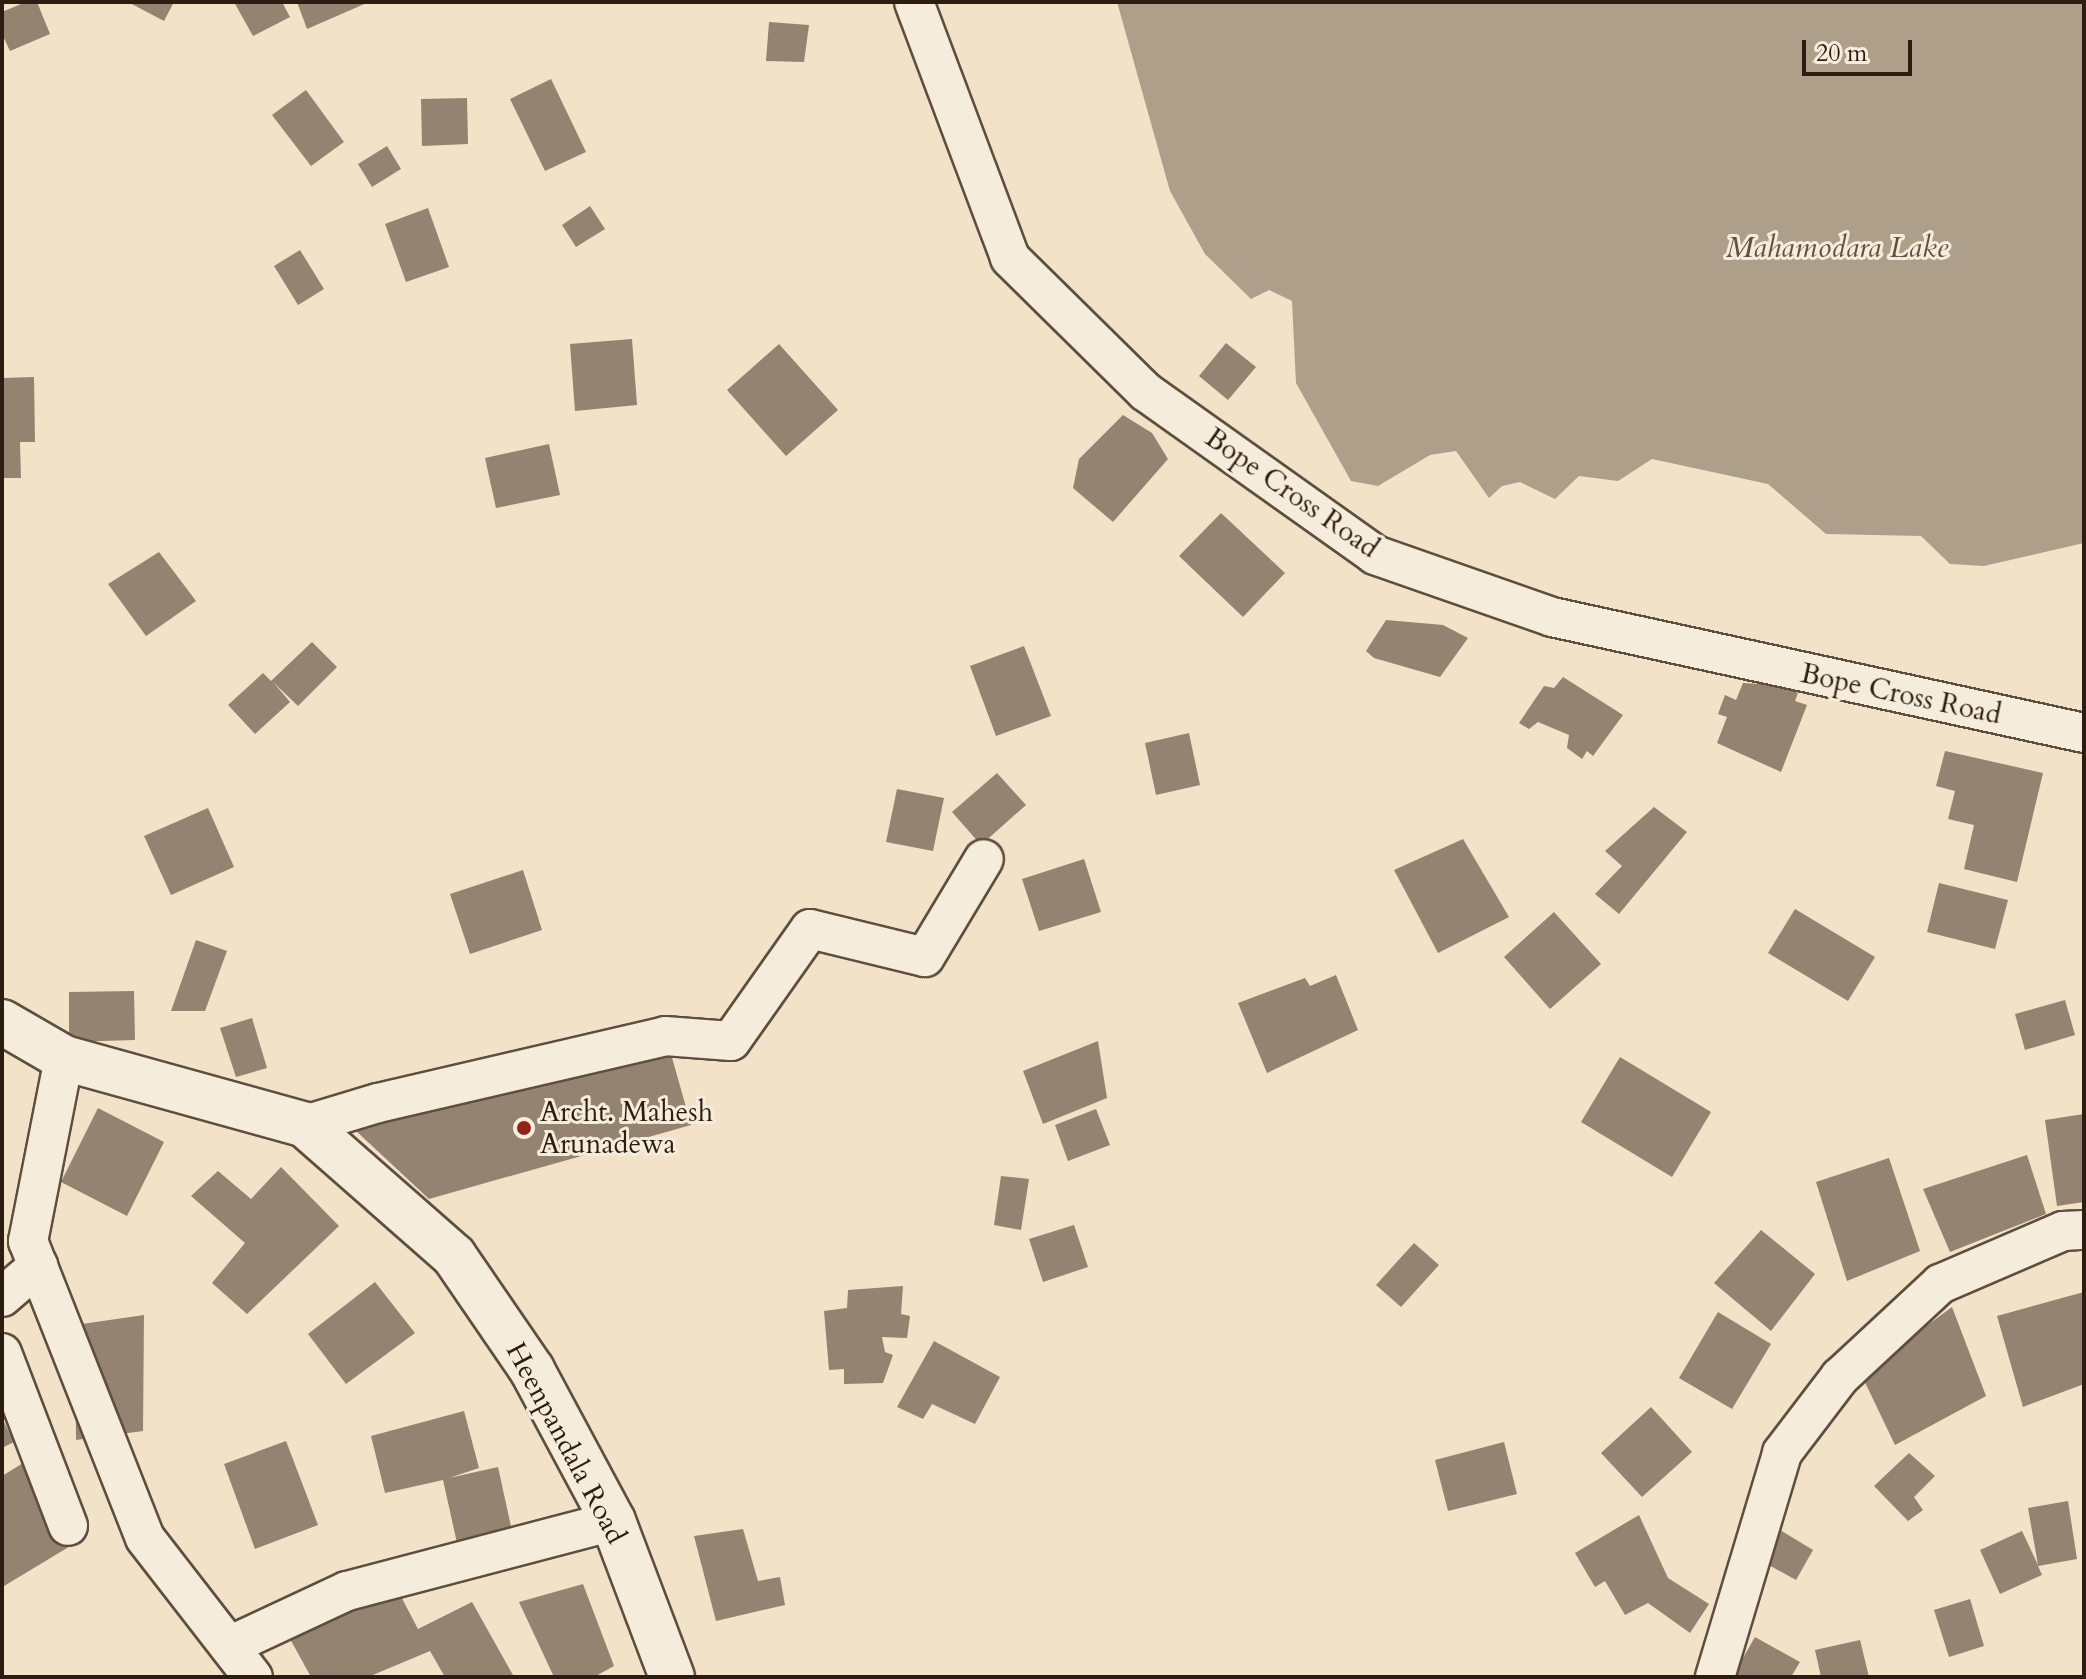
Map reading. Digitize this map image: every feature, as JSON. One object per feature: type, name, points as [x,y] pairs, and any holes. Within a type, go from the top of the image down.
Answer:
[{"type":"street","name":"Bope Cross Road","points":[[914,2],[1010,258],[1146,392],[1375,555],[1552,617],[2084,733]]},
{"type":"street","points":[[305,1125],[378,1103],[665,1036],[731,1041],[810,929],[925,957],[984,859]]},
{"type":"street","name":"Heenpandala Road","points":[[2,1022],[64,1058],[305,1125],[454,1256],[532,1370],[613,1521],[672,1677]]},
{"type":"street","points":[[64,1058],[28,1241],[145,1538],[253,1677]]},
{"type":"street","points":[[1715,1677],[1782,1453],[1840,1377],[1940,1284],[2063,1231],[2084,1230]]},
{"type":"street","points":[[2,1297],[38,1266]]},
{"type":"street","points":[[2,1353],[68,1526]]},
{"type":"street","points":[[229,1646],[347,1591],[613,1521]]},
{"type":"water","name":"Mahamodara Lake","points":[[1117,2],[2084,2],[2084,543],[1984,566],[1950,564],[1921,536],[1826,534],[1768,484],[1652,459],[1618,481],[1579,476],[1555,499],[1520,482],[1502,486],[1489,498],[1456,451],[1430,455],[1378,486],[1351,481],[1296,383],[1292,301],[1269,290],[1251,299],[1205,254],[1170,191]]},
{"type":"building","points":[[26,2],[37,2],[50,34],[10,51],[2,34],[2,12]]},
{"type":"building","points":[[128,2],[174,2],[164,21]]},
{"type":"building","points":[[234,2],[282,2],[290,17],[253,36]]},
{"type":"building","points":[[297,2],[369,2],[307,29]]},
{"type":"building","points":[[769,22],[809,25],[804,62],[766,61]]},
{"type":"building","points":[[551,79],[586,152],[545,171],[510,99]]},
{"type":"building","points":[[306,90],[344,142],[311,166],[272,115]]},
{"type":"building","points":[[467,98],[468,144],[422,146],[421,99]]},
{"type":"building","points":[[387,146],[401,169],[372,187],[358,164]]},
{"type":"building","points":[[590,206],[605,229],[576,247],[562,225]]},
{"type":"building","points":[[428,208],[449,267],[406,282],[385,224]]},
{"type":"building","points":[[300,250],[324,289],[298,305],[274,266]]},
{"type":"building","points":[[632,339],[637,405],[575,411],[570,344]]},
{"type":"building","points":[[1226,343],[1256,367],[1228,400],[1199,376]]},
{"type":"building","points":[[779,344],[838,410],[786,456],[727,390]]},
{"type":"building","points":[[34,377],[35,442],[20,442],[21,478],[2,478],[2,378]]},
{"type":"building","points":[[1123,415],[1152,433],[1168,459],[1113,522],[1073,488],[1079,459]]},
{"type":"building","points":[[549,444],[560,495],[496,508],[485,458]]},
{"type":"building","points":[[1221,513],[1285,573],[1243,617],[1179,556]]},
{"type":"building","points":[[159,552],[196,601],[146,636],[108,584]]},
{"type":"building","points":[[1386,620],[1443,625],[1468,638],[1440,677],[1374,658],[1366,651]]},
{"type":"building","points":[[312,642],[337,667],[298,706],[273,682],[290,702],[255,734],[228,705],[263,673],[271,681]]},
{"type":"building","points":[[1024,646],[1051,716],[996,736],[970,666]]},
{"type":"building","points":[[1563,677],[1623,715],[1593,756],[1587,751],[1582,759],[1567,748],[1569,735],[1538,722],[1529,729],[1519,723],[1544,686],[1554,688]]},
{"type":"building","points":[[1743,683],[1778,685],[1798,693],[1795,701],[1807,705],[1781,772],[1717,743],[1727,717],[1718,714],[1725,695],[1736,700]]},
{"type":"building","points":[[1189,733],[1200,785],[1156,795],[1145,743]]},
{"type":"building","points":[[1945,751],[2043,773],[2017,882],[1964,869],[1974,825],[1948,819],[1955,791],[1936,786]]},
{"type":"building","points":[[997,773],[1026,805],[981,845],[952,812]]},
{"type":"building","points":[[897,789],[944,798],[933,851],[886,842]]},
{"type":"building","points":[[1654,807],[1687,832],[1619,914],[1595,894],[1622,866],[1605,851]]},
{"type":"building","points":[[208,808],[234,867],[171,895],[144,836]]},
{"type":"building","points":[[1463,839],[1509,917],[1438,953],[1394,870]]},
{"type":"building","points":[[1084,859],[1101,912],[1039,931],[1022,879]]},
{"type":"building","points":[[523,870],[542,930],[470,954],[450,894]]},
{"type":"building","points":[[1939,883],[2008,900],[1995,949],[1927,932]]},
{"type":"building","points":[[1795,909],[1875,957],[1848,1001],[1768,953]]},
{"type":"building","points":[[1554,912],[1601,964],[1550,1009],[1504,957]]},
{"type":"building","points":[[196,940],[227,951],[205,1011],[171,1011]]},
{"type":"building","points":[[1336,975],[1358,1030],[1267,1073],[1238,1003],[1305,978],[1310,986]]},
{"type":"building","points":[[134,991],[135,1040],[69,1042],[69,992]]},
{"type":"building","points":[[2065,1000],[2075,1035],[2025,1050],[2015,1014]]},
{"type":"building","points":[[252,1018],[267,1068],[236,1077],[220,1028]]},
{"type":"building","points":[[1098,1041],[1107,1098],[1043,1124],[1023,1071]]},
{"type":"building","name":"Archt. Mahesh Arunadewa","points":[[671,1054],[691,1125],[429,1199],[355,1130]]},
{"type":"building","points":[[1620,1057],[1711,1112],[1672,1177],[1581,1122]]},
{"type":"building","points":[[98,1108],[164,1142],[127,1216],[61,1182]]},
{"type":"building","points":[[1096,1109],[1110,1145],[1068,1161],[1055,1125]]},
{"type":"building","points":[[2084,1114],[2084,1202],[2057,1206],[2045,1120]]},
{"type":"building","points":[[2027,1155],[2046,1214],[1950,1252],[1923,1189]]},
{"type":"building","points":[[1889,1158],[1920,1251],[1847,1281],[1816,1182]]},
{"type":"building","points":[[281,1167],[339,1226],[247,1314],[212,1283],[245,1243],[191,1196],[218,1171],[251,1199]]},
{"type":"building","points":[[1001,1176],[1029,1179],[1021,1230],[994,1225]]},
{"type":"building","points":[[1074,1225],[1088,1267],[1043,1282],[1029,1239]]},
{"type":"building","points":[[1761,1230],[1815,1274],[1771,1331],[1714,1283]]},
{"type":"building","points":[[1414,1243],[1439,1265],[1401,1307],[1376,1285]]},
{"type":"building","points":[[375,1282],[415,1333],[346,1384],[308,1334]]},
{"type":"building","points":[[903,1286],[901,1314],[910,1316],[907,1338],[882,1337],[885,1352],[893,1355],[883,1383],[844,1384],[844,1369],[829,1370],[824,1311],[847,1308],[848,1290]]},
{"type":"building","points":[[2084,1292],[2084,1384],[2023,1407],[1997,1316]]},
{"type":"building","points":[[1952,1307],[1986,1396],[1895,1445],[1861,1374]]},
{"type":"building","points":[[1718,1312],[1771,1344],[1732,1409],[1679,1378]]},
{"type":"building","points":[[144,1315],[143,1431],[76,1440],[75,1325]]},
{"type":"building","points":[[934,1341],[1000,1377],[975,1424],[932,1404],[923,1419],[897,1407]]},
{"type":"building","points":[[1651,1407],[1692,1452],[1642,1497],[1601,1453]]},
{"type":"building","points":[[464,1411],[479,1468],[449,1478],[498,1467],[514,1540],[459,1552],[443,1480],[385,1493],[371,1436]]},
{"type":"building","points":[[2,1418],[14,1442],[2,1448]]},
{"type":"building","points":[[286,1441],[318,1525],[255,1549],[224,1464]]},
{"type":"building","points":[[1504,1442],[1517,1494],[1448,1511],[1435,1460]]},
{"type":"building","points":[[1909,1453],[1935,1476],[1914,1497],[1923,1510],[1908,1521],[1874,1486]]},
{"type":"building","points":[[28,1460],[77,1542],[4,1586],[2,1476]]},
{"type":"building","points":[[2068,1501],[2077,1559],[2038,1566],[2042,1575],[2000,1594],[1980,1550],[2022,1531],[2038,1565],[2028,1508]]},
{"type":"building","points":[[1639,1515],[1668,1578],[1709,1604],[1690,1633],[1648,1603],[1625,1615],[1605,1581],[1595,1587],[1575,1553]]},
{"type":"building","points":[[1770,1524],[1813,1550],[1796,1580],[1758,1559]]},
{"type":"building","points":[[743,1529],[758,1581],[780,1577],[785,1605],[716,1621],[694,1536]]},
{"type":"building","points":[[583,1584],[614,1666],[594,1677],[554,1677],[519,1602]]},
{"type":"building","points":[[396,1587],[418,1629],[472,1602],[514,1677],[445,1677],[430,1651],[368,1677],[311,1677],[289,1637]]},
{"type":"building","points":[[1970,1599],[1984,1646],[1949,1657],[1934,1610]]},
{"type":"building","points":[[1755,1637],[1800,1662],[1791,1677],[1732,1677]]},
{"type":"building","points":[[1860,1640],[1869,1677],[1821,1677],[1815,1650]]},
{"type":"place","name":"Archt. Mahesh Arunadewa","points":[[524,1128]]}]
